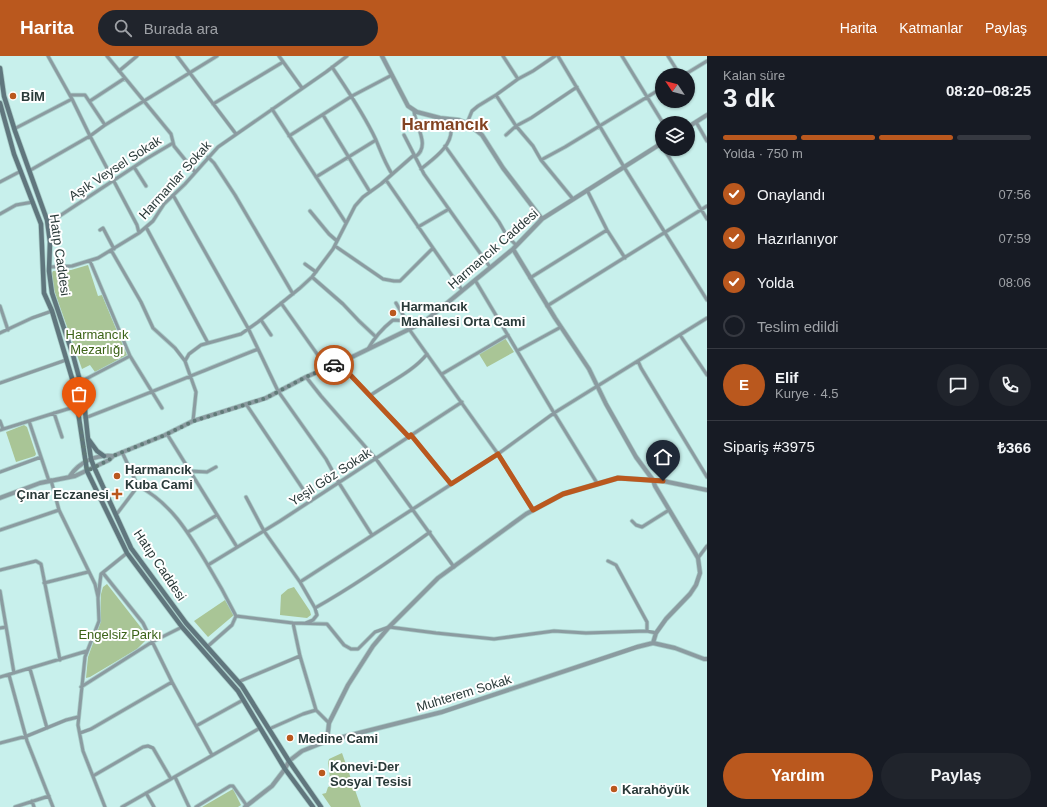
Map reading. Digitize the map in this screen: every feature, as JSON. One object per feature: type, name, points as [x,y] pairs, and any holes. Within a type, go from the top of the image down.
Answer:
[{"type":"main road","name":"Hatıp Caddesi","points":[[0,68],[4,96],[14,129],[47,220],[50,242],[49,267],[52,293],[73,355],[83,392],[88,439],[87,471],[127,553],[182,627],[238,691],[285,769],[313,807]]},
{"type":"main road","name":"Hatıp Caddesi","points":[[0,103],[14,154],[42,224],[44,293],[52,311],[74,385],[88,460],[94,467],[132,548],[186,623],[238,682],[289,761],[321,807]]},
{"type":"main road","points":[[88,439],[94,448],[104,456]]},
{"type":"street","points":[[48,56],[71,97],[137,225],[139,233]]},
{"type":"street","points":[[107,56],[171,134],[174,146],[195,172]]},
{"type":"street","points":[[120,71],[137,56]]},
{"type":"street","points":[[177,56],[236,134]]},
{"type":"street","points":[[30,171],[90,136],[105,125],[217,56]]},
{"type":"street","points":[[279,56],[302,88]]},
{"type":"street","name":"Harmanlar Sokak","points":[[49,267],[72,266],[98,258],[139,233],[153,221],[164,204],[185,184],[218,147],[347,56]]},
{"type":"street","points":[[382,56],[393,74],[408,106],[417,112],[447,119],[459,120],[467,123],[482,135],[503,168],[542,219]]},
{"type":"street","points":[[503,56],[518,79]]},
{"type":"street","points":[[467,123],[472,111],[496,96],[518,79],[555,56]]},
{"type":"street","points":[[558,56],[624,167],[707,300]]},
{"type":"street","points":[[622,56],[659,116]]},
{"type":"street","points":[[668,56],[676,68]]},
{"type":"street","points":[[695,68],[707,61]]},
{"type":"street","points":[[213,104],[283,62]]},
{"type":"street","points":[[332,68],[352,96],[376,140],[385,164],[392,174]]},
{"type":"street","points":[[289,136],[352,96],[393,74]]},
{"type":"street","points":[[90,101],[125,78]]},
{"type":"street","points":[[506,135],[516,126],[531,118],[577,87]]},
{"type":"street","points":[[541,160],[655,92]]},
{"type":"street","points":[[14,129],[71,97],[86,95],[105,125]]},
{"type":"street","points":[[496,96],[516,126],[533,146],[541,160],[573,199]]},
{"type":"street","points":[[272,109],[346,223]]},
{"type":"street","points":[[185,361],[190,354],[201,345],[241,334],[312,277],[335,246],[355,206],[414,156],[418,155],[421,150],[422,140],[414,110]]},
{"type":"street","points":[[323,115],[370,192]]},
{"type":"street","points":[[707,115],[696,122],[707,141]]},
{"type":"street","points":[[422,169],[442,151],[449,140],[451,128],[447,119]]},
{"type":"street","points":[[404,135],[422,169],[490,267]]},
{"type":"street","points":[[316,177],[376,140]]},
{"type":"street","name":"Aşık Veysel Sokak","points":[[47,220],[55,219],[113,180],[173,143]]},
{"type":"street","points":[[445,146],[499,222],[530,278],[560,327],[589,368],[606,404],[632,450],[653,480],[655,486],[698,558],[700,573],[696,586],[666,619],[656,633],[653,643]]},
{"type":"street","name":"Harmancık Caddesi","points":[[70,476],[75,476],[87,471],[109,460],[113,456],[167,434],[194,421],[266,398],[306,377],[368,350],[424,322],[514,247],[542,219],[655,148]]},
{"type":"street","points":[[668,156],[707,219]]},
{"type":"street","points":[[208,158],[214,163],[235,194],[292,294]]},
{"type":"street","points":[[134,167],[146,186]]},
{"type":"street","points":[[0,182],[21,171]]},
{"type":"street","points":[[386,180],[462,290]]},
{"type":"street","points":[[587,190],[607,230],[625,258]]},
{"type":"street","points":[[173,195],[248,328],[278,392],[326,459],[339,483],[372,535]]},
{"type":"street","points":[[0,214],[16,204],[33,202]]},
{"type":"street","points":[[548,306],[707,206]]},
{"type":"street","points":[[418,227],[449,209]]},
{"type":"street","points":[[310,211],[329,234],[337,241]]},
{"type":"street","points":[[146,227],[208,343]]},
{"type":"street","points":[[100,230],[103,228],[112,249],[141,302],[153,328],[175,348],[185,361],[196,392],[194,421]]},
{"type":"street","points":[[530,278],[607,230]]},
{"type":"street","points":[[335,246],[376,275],[383,279],[394,281],[400,281],[433,248]]},
{"type":"street","points":[[90,261],[130,356],[162,408]]},
{"type":"street","points":[[304,264],[316,272]]},
{"type":"street","points":[[312,277],[343,304],[376,337]]},
{"type":"street","points":[[475,280],[597,483]]},
{"type":"street","points":[[281,303],[327,368]]},
{"type":"street","points":[[396,303],[406,320]]},
{"type":"street","points":[[0,306],[8,330]]},
{"type":"street","points":[[0,334],[32,318],[52,311]]},
{"type":"street","points":[[300,582],[498,454],[554,413],[707,318]]},
{"type":"street","points":[[260,320],[271,335]]},
{"type":"street","points":[[368,350],[384,327],[393,320],[424,322]]},
{"type":"street","points":[[517,351],[560,327]]},
{"type":"street","points":[[410,329],[498,454],[533,510]]},
{"type":"street","points":[[442,374],[508,335]]},
{"type":"street","points":[[680,335],[707,375]]},
{"type":"street","points":[[85,418],[258,349]]},
{"type":"street","points":[[370,395],[422,360],[427,354]]},
{"type":"street","points":[[80,382],[130,356]]},
{"type":"street","points":[[0,383],[66,360]]},
{"type":"street","points":[[638,361],[707,477]]},
{"type":"street","points":[[339,363],[410,436],[451,484]]},
{"type":"street","points":[[306,377],[376,459],[413,508],[454,567]]},
{"type":"street","name":"Yeşil Göz Sokak","points":[[208,565],[311,501],[462,402]]},
{"type":"street","points":[[246,404],[311,501]]},
{"type":"street","points":[[0,421],[2,430],[77,406]]},
{"type":"street","points":[[54,413],[62,437]]},
{"type":"street","points":[[29,421],[59,510],[94,584],[98,598]]},
{"type":"street","points":[[167,434],[236,548]]},
{"type":"street","points":[[122,452],[138,486],[154,496],[173,512],[188,532],[236,616]]},
{"type":"street","points":[[0,498],[40,483],[70,476],[88,460],[104,456],[113,456]]},
{"type":"street","points":[[0,472],[41,457]]},
{"type":"street","points":[[190,471],[207,472],[216,467]]},
{"type":"street","points":[[327,741],[329,723],[348,685],[373,646],[389,627],[438,578],[526,514],[563,494],[618,478],[653,480],[707,490]]},
{"type":"street","points":[[116,515],[138,486]]},
{"type":"street","points":[[246,497],[264,531],[300,582],[315,608],[317,615],[313,620],[304,624]]},
{"type":"street","points":[[0,530],[59,510]]},
{"type":"street","points":[[632,521],[636,525],[642,527],[669,510]]},
{"type":"street","points":[[188,532],[217,515]]},
{"type":"street","points":[[315,608],[354,586],[430,532]]},
{"type":"street","points":[[698,558],[707,546]]},
{"type":"street","points":[[105,807],[83,751],[78,725],[78,716],[85,657],[99,621],[98,598],[101,574],[127,553]]},
{"type":"street","points":[[0,570],[36,561],[41,564],[60,660]]},
{"type":"street","points":[[608,561],[616,565],[647,622],[647,631]]},
{"type":"street","points":[[44,583],[88,572]]},
{"type":"street","points":[[103,573],[143,623],[172,682],[212,755]]},
{"type":"street","points":[[0,591],[14,673]]},
{"type":"street","points":[[236,616],[304,624],[328,624],[344,645],[351,649],[358,649],[376,632],[389,627],[494,639],[554,632],[586,633],[647,631],[656,633]]},
{"type":"street","points":[[207,647],[232,625],[236,616]]},
{"type":"street","points":[[293,623],[300,656],[316,710],[329,723]]},
{"type":"street","points":[[0,628],[6,627]]},
{"type":"street","points":[[81,688],[152,642],[182,627]]},
{"type":"street","name":"Muhterem Sokak","points":[[246,806],[272,786],[289,761],[302,751],[327,741],[442,712],[653,643],[675,648],[707,659]]},
{"type":"street","points":[[0,677],[87,652]]},
{"type":"street","points":[[238,682],[300,656]]},
{"type":"street","points":[[30,669],[47,728]]},
{"type":"street","points":[[9,675],[27,736],[27,741],[54,807]]},
{"type":"street","points":[[80,733],[91,729],[172,682]]},
{"type":"street","points":[[196,726],[243,700]]},
{"type":"street","points":[[269,729],[316,710]]},
{"type":"street","points":[[0,743],[27,736],[78,716]]},
{"type":"street","points":[[122,807],[260,728]]},
{"type":"street","points":[[93,776],[143,747],[148,746],[153,748],[173,778],[189,807]]},
{"type":"street","points":[[196,807],[230,786],[233,786],[246,806]]},
{"type":"street","points":[[146,793],[154,807]]},
{"type":"street","points":[[15,807],[49,796]]},
{"type":"street","points":[[32,801],[34,807]]},
{"type":"green space","name":"Harmancık Mezarlığı","points":[[88,265],[98,296],[102,295],[127,355],[95,372],[90,365],[82,369],[54,290],[51,275],[53,271],[71,270]]},
{"type":"green space","points":[[505,338],[514,352],[487,367],[479,354]]},
{"type":"green space","points":[[24,425],[27,427],[36,454],[35,456],[16,462],[6,432]]},
{"type":"green space","name":"Engelsiz Parkı","points":[[107,584],[146,634],[147,639],[137,649],[86,678],[88,657],[100,624],[101,594],[103,587]]},
{"type":"green space","points":[[294,587],[310,611],[311,615],[307,618],[280,615],[281,595],[288,589]]},
{"type":"green space","points":[[225,600],[234,615],[208,637],[194,621]]},
{"type":"green space","points":[[342,753],[361,807],[331,807],[322,794],[326,793],[328,787],[331,786],[328,763],[329,759]]},
{"type":"green space","points":[[233,789],[241,805],[238,807],[202,807]]},
{"type":"way so far","points":[[79,418],[87,471],[109,460],[113,456],[165,435],[194,421],[266,398],[306,377],[334,365]]},
{"type":"place","name":"BİM","points":[[13,96]]},
{"type":"place","name":"Harmancık Mahallesi Orta Cami","points":[[393,313]]},
{"type":"place","name":"Harmancık Kuba Cami","points":[[117,476]]},
{"type":"place","name":"Çınar Eczanesi","points":[[117,494]]},
{"type":"place","name":"Medine Cami","points":[[290,738]]},
{"type":"place","name":"Konevi-Der Sosyal Tesisi","points":[[322,773]]},
{"type":"place","name":"Karahöyük","points":[[614,789]]},
{"type":"district","name":"Harmancık","points":[[445,124]]},
{"type":"route","points":[[334,365],[339,363],[409,437],[411,435],[451,484],[498,454],[533,510],[563,494],[618,478],[640,478],[663,481]]}]
